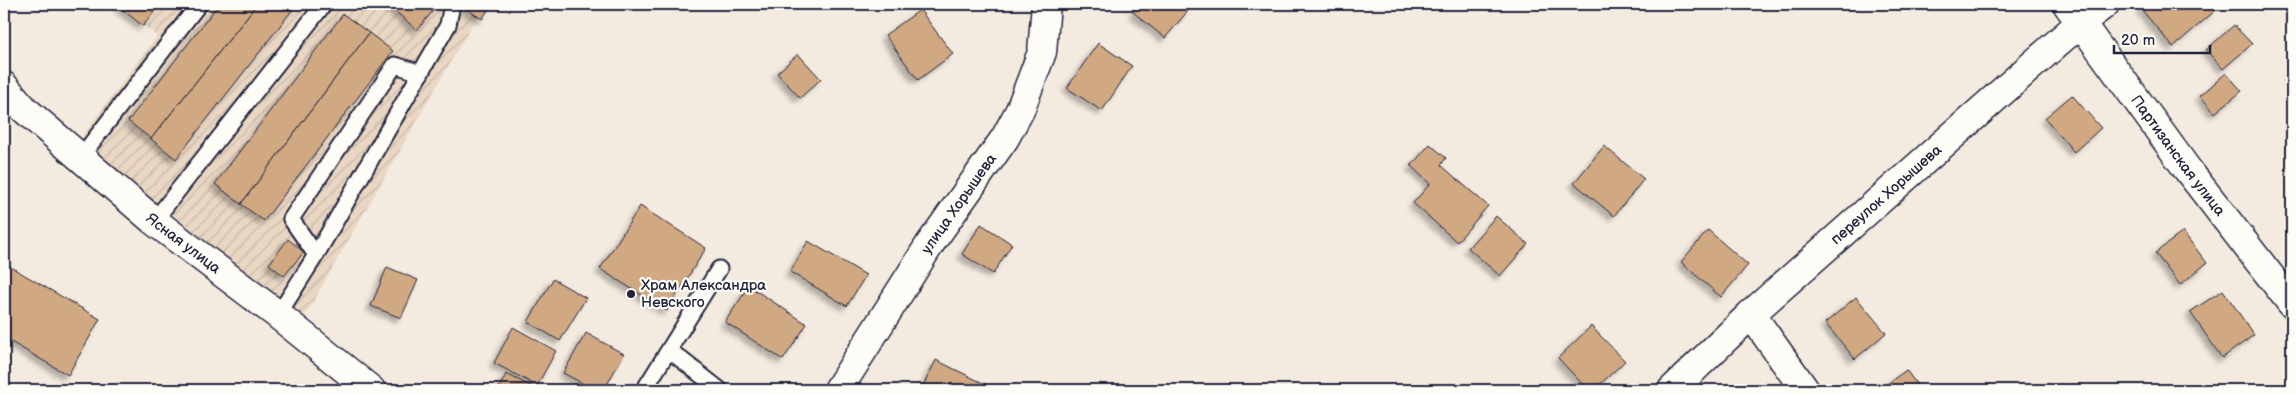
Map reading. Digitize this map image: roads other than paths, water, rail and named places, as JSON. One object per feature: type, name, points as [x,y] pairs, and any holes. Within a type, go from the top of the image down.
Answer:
[{"type":"street","name":"улица Хорышева","points":[[838,390],[930,244],[1005,138],[1020,110],[1042,52],[1046,4]]},
{"type":"street","name":"переулок Хорышева","points":[[1672,390],[2074,13],[2105,4]]},
{"type":"street","name":"Партизанская улица","points":[[2074,13],[2187,169],[2292,304]]},
{"type":"street","name":"Ясная улица","points":[[4,86],[24,109],[154,221],[278,315],[371,390]]},
{"type":"street","points":[[1751,314],[1805,390]]},
{"type":"lane","points":[[80,158],[199,4]]},
{"type":"lane","points":[[154,221],[324,4]]},
{"type":"lane","points":[[278,315],[316,255],[448,25],[452,4]]},
{"type":"lane","points":[[316,255],[292,219],[395,65],[421,73]]},
{"type":"lane","points":[[644,390],[719,269]]},
{"type":"lane","points":[[669,350],[720,390]]},
{"type":"place","name":"Храм Александра Невского","points":[[631,294]]}]
